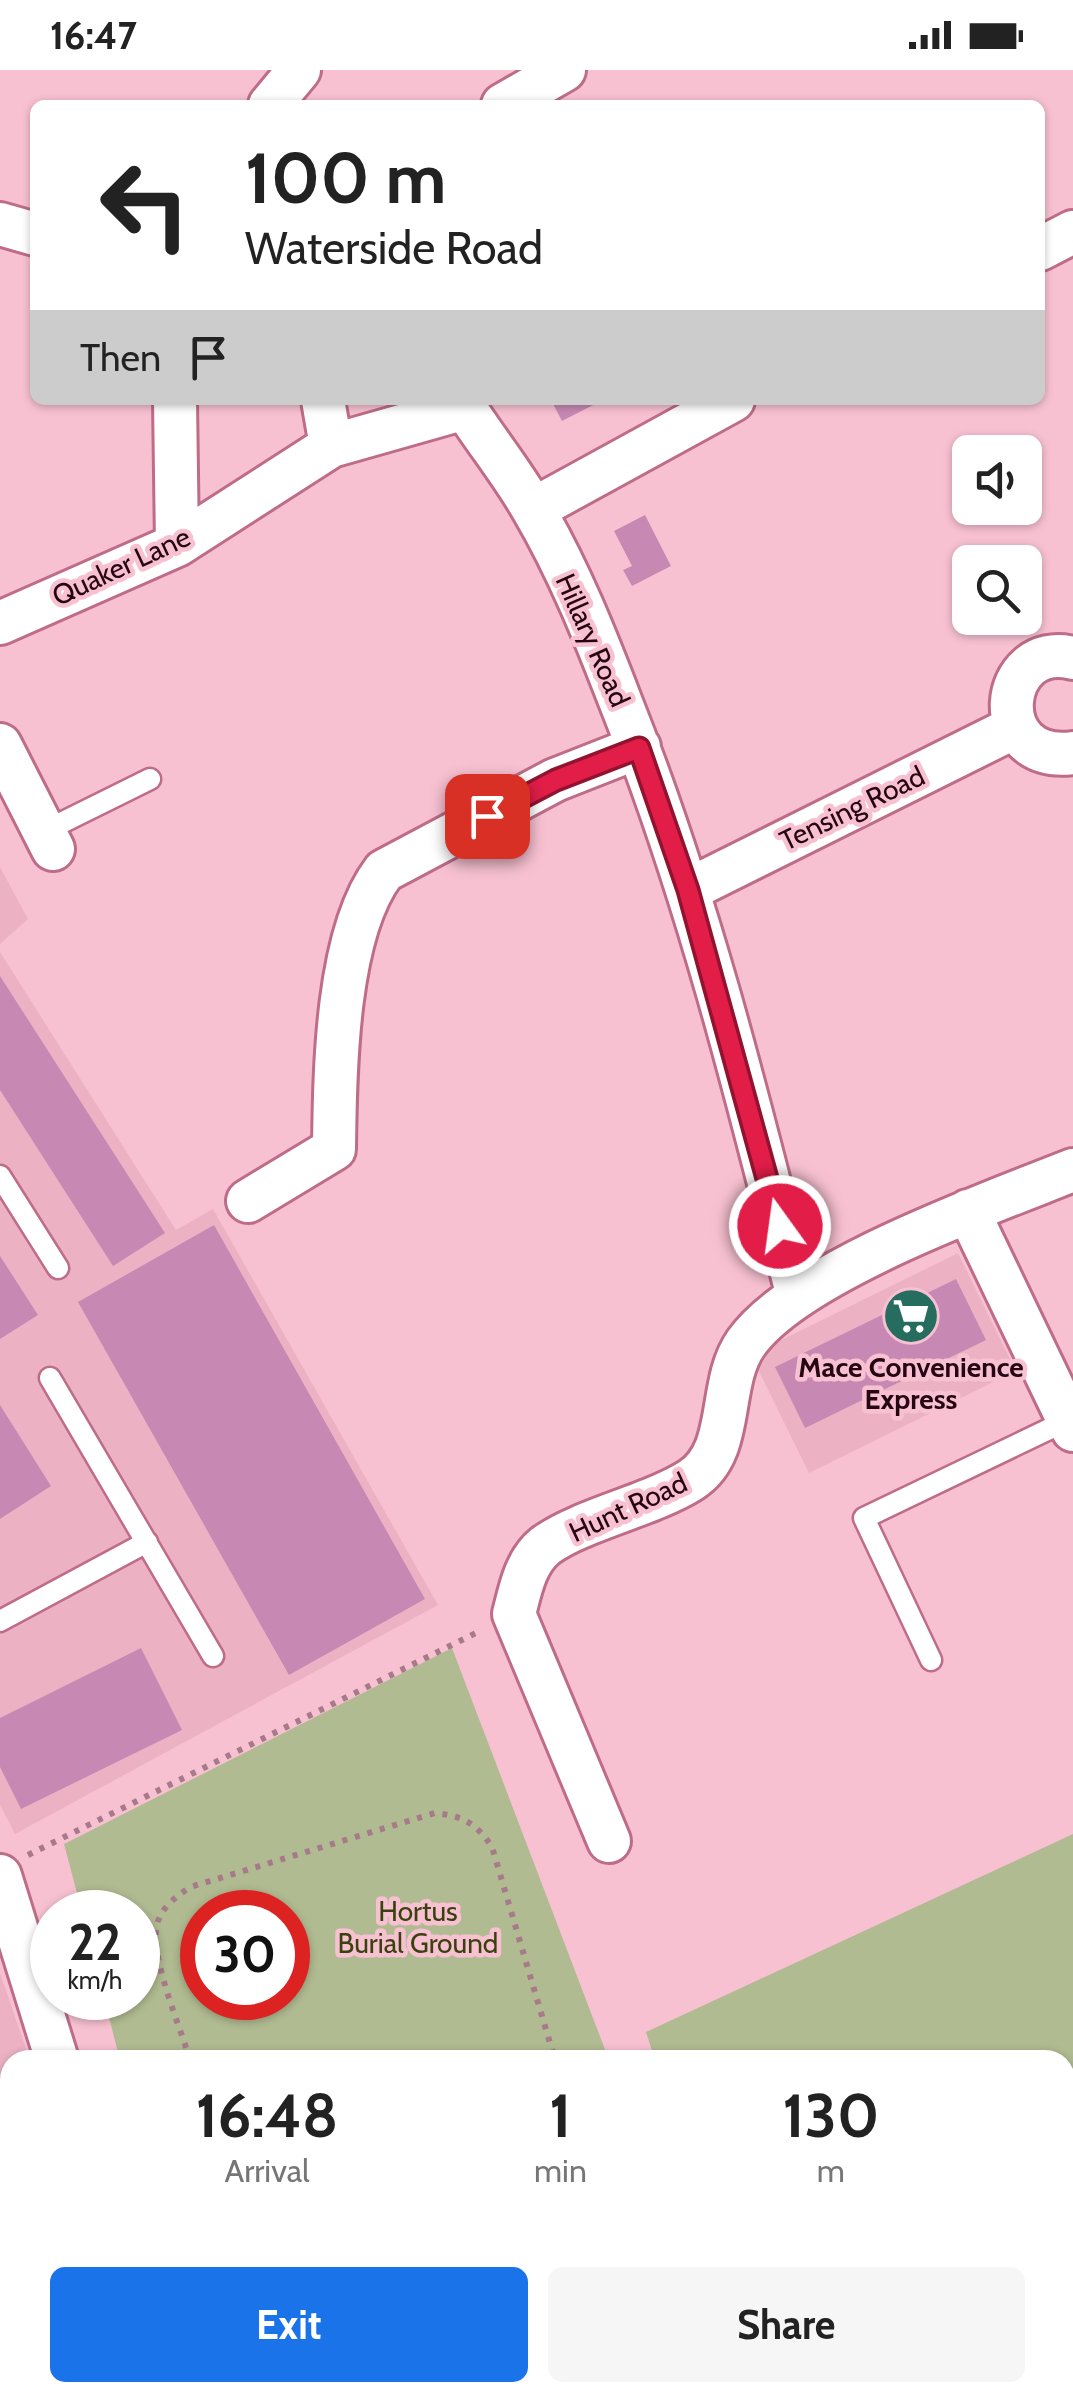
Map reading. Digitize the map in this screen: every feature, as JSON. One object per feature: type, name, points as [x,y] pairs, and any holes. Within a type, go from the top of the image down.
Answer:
[{"type":"street","points":[[274,100],[299,70]]},
{"type":"street","points":[[513,100],[564,70]]},
{"type":"street","points":[[0,224],[30,233]]},
{"type":"street","points":[[1045,246],[1073,232]]},
{"type":"street","points":[[175,405],[176,546]]},
{"type":"street","points":[[324,405],[331,446]]},
{"type":"street","points":[[534,509],[724,405]]},
{"type":"street","name":"Quaker Lane","points":[[0,623],[176,546],[288,470],[331,446],[465,408]]},
{"type":"street","name":"Hillary Road","points":[[465,408],[534,509],[595,636],[639,748],[688,890],[738,1059],[797,1293]]},
{"type":"street","points":[[1073,658],[1050,657],[1018,678],[1012,694],[1016,727],[1041,751],[1073,753]]},
{"type":"street","name":"Tensing Road","points":[[688,890],[1016,727]]},
{"type":"street","points":[[0,745],[49,840]]},
{"type":"street","points":[[248,1201],[334,1150],[336,1058],[346,980],[368,893],[384,871],[556,780],[639,748]]},
{"type":"street","name":"Hunt Road","points":[[514,1614],[524,1576],[544,1547],[692,1479],[716,1454],[730,1377],[746,1343],[797,1293],[968,1212],[1073,1170]]},
{"type":"street","points":[[968,1212],[1071,1425]]},
{"type":"street","points":[[514,1614],[609,1841]]},
{"type":"street","points":[[9,1869],[54,2050]]},
{"type":"lane","points":[[49,840],[150,779]]},
{"type":"lane","points":[[0,1176],[58,1268]]},
{"type":"lane","points":[[50,1378],[214,1656]]},
{"type":"lane","points":[[932,1660],[864,1518],[1071,1425]]},
{"type":"lane","points":[[0,1621],[147,1542]]},
{"type":"path","points":[[9,1869],[514,1614]]},
{"type":"path","points":[[187,2050],[156,1950],[157,1924],[170,1902],[190,1887],[435,1814],[458,1815],[478,1826],[492,1847],[552,2050]]},
{"type":"shaded area","points":[[0,867],[28,919],[0,944]]},
{"type":"shaded area","points":[[0,952],[176,1230],[213,1209],[438,1605],[15,1834],[0,1805]]},
{"type":"shaded area","points":[[958,1253],[1016,1371],[809,1473],[751,1355]]},
{"type":"shaded area","points":[[0,1973],[27,2050],[0,2050]]},
{"type":"green space","name":"Hortus Burial Ground","points":[[452,1648],[605,2050],[117,2050],[110,2020],[160,2020],[160,1890],[76,1890],[64,1844]]},
{"type":"green space","points":[[1073,1834],[1073,2050],[652,2050],[646,2032]]},
{"type":"building","points":[[554,405],[593,405],[562,421]]},
{"type":"building","points":[[645,515],[671,566],[632,586],[623,570],[632,566],[614,531]]},
{"type":"building","points":[[0,976],[165,1233],[113,1266],[0,1090]]},
{"type":"building","points":[[214,1225],[425,1599],[289,1675],[78,1302]]},
{"type":"building","points":[[0,1256],[38,1315],[0,1339]]},
{"type":"building","points":[[956,1279],[986,1340],[805,1428],[775,1367]]},
{"type":"building","points":[[0,1405],[51,1486],[0,1519]]},
{"type":"building","points":[[141,1648],[182,1730],[21,1809],[0,1767],[0,1718]]},
{"type":"place","name":"Mace Convenience Express","points":[[911,1316]]},
{"type":"route","points":[[487,816],[556,780],[639,748],[688,890],[738,1059],[780,1226]]}]
